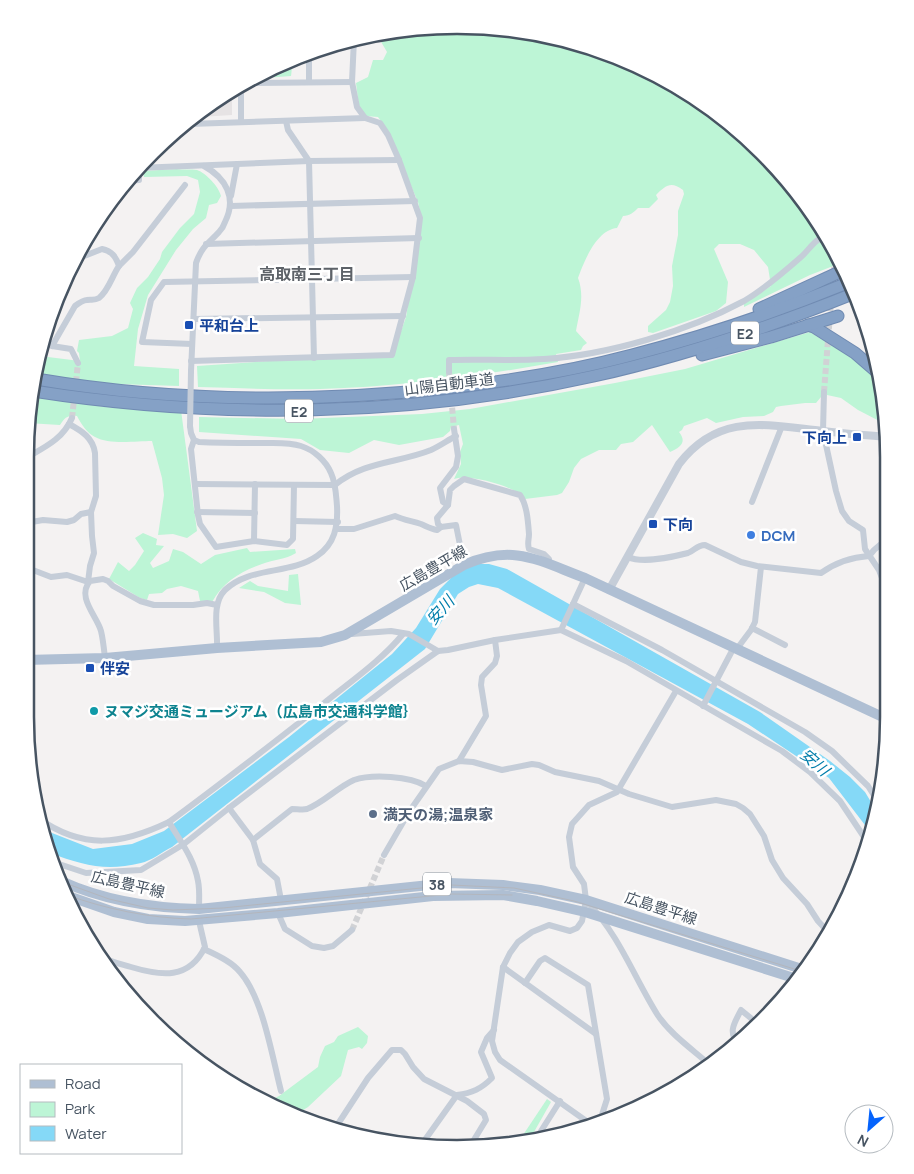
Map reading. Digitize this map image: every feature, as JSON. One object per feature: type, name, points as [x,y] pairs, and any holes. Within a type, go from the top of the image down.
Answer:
[{"type":"highway","points":[[632,361],[767,306],[838,273]]},
{"type":"highway","name":"山陽自動車道","points":[[39,392],[109,402],[229,410],[306,410],[399,405],[492,395],[565,382],[632,361],[843,284]]},
{"type":"highway","name":"山陽自動車道","points":[[41,380],[110,390],[229,398],[306,398],[398,394],[490,383],[688,352],[793,318],[848,296]]},
{"type":"highway","points":[[632,361],[701,355],[771,337],[838,316]]},
{"type":"highway","points":[[824,320],[823,329],[826,332],[850,347],[870,363]]},
{"type":"highway","points":[[808,325],[855,353],[870,366]]},
{"type":"main road","name":"広島豊平線","points":[[36,660],[105,658],[217,648],[321,642],[345,635],[477,559],[497,555],[527,556],[548,562],[585,578],[734,650],[880,716]]},
{"type":"main road","name":"広島豊平線","points":[[68,884],[114,899],[143,905],[200,909],[449,883],[513,886],[586,900],[798,968]]},
{"type":"main road","name":"広島豊平線","points":[[74,898],[114,912],[148,919],[200,921],[433,896],[503,895],[537,900],[585,912],[791,977]]},
{"type":"street","points":[[354,46],[352,82],[357,107],[365,118]]},
{"type":"street","points":[[309,61],[309,82]]},
{"type":"street","points":[[259,83],[352,82]]},
{"type":"street","points":[[241,93],[241,122]]},
{"type":"street","points":[[191,361],[392,355],[413,277],[420,218],[399,160],[388,135],[380,123],[365,118],[196,124]]},
{"type":"street","points":[[286,121],[288,130],[309,161],[314,358]]},
{"type":"street","points":[[149,168],[309,161],[399,160]]},
{"type":"street","points":[[237,164],[228,217],[221,231],[200,250],[196,263],[190,371],[190,426],[194,440],[190,449],[200,524],[216,547],[254,541],[287,545],[293,539],[294,485]]},
{"type":"street","points":[[204,166],[214,172],[231,196]]},
{"type":"street","points":[[52,346],[76,306],[87,300],[94,300],[107,290],[119,266],[133,252],[185,185]]},
{"type":"street","points":[[231,206],[415,201]]},
{"type":"street","points":[[206,244],[418,238]]},
{"type":"street","points":[[449,372],[449,360],[545,359],[602,351],[648,340],[725,311],[752,296],[820,239]]},
{"type":"street","points":[[84,256],[102,249],[112,253],[117,259],[119,266]]},
{"type":"street","points":[[192,344],[142,342],[151,300],[164,282],[413,277]]},
{"type":"street","points":[[194,319],[403,316]]},
{"type":"street","points":[[49,343],[52,346],[69,348],[74,352],[78,363]]},
{"type":"street","points":[[824,392],[823,432],[827,456],[842,510],[849,521],[863,530],[866,549],[880,573]]},
{"type":"street","points":[[34,453],[56,441],[71,421],[91,440],[94,446],[96,496],[91,512],[94,553],[86,590],[86,602],[101,632],[105,658]]},
{"type":"street","points":[[609,590],[679,464],[704,439],[715,433],[751,425],[782,426],[823,432],[879,436]]},
{"type":"street","points":[[752,502],[782,426]]},
{"type":"street","points":[[195,484],[335,485],[343,479],[373,465],[432,450],[455,432],[458,456],[456,467],[440,488],[442,502],[448,505]]},
{"type":"street","points":[[194,440],[205,442],[287,443],[302,446],[325,462],[335,485],[337,526],[328,546],[318,556],[305,563],[270,570],[242,580],[226,590],[220,596],[217,605],[217,648]]},
{"type":"street","points":[[441,527],[436,518],[448,505],[450,490],[464,479],[520,495],[525,511],[529,549],[544,554],[549,559],[548,562]]},
{"type":"street","points":[[254,541],[255,484]]},
{"type":"street","points":[[34,522],[43,520],[68,522],[81,514],[91,512]]},
{"type":"street","points":[[197,512],[254,513]]},
{"type":"street","points":[[294,520],[354,529],[395,516],[437,530],[441,527],[456,525],[464,565]]},
{"type":"street","points":[[628,557],[633,560],[658,559],[689,553],[701,545],[705,545],[741,562],[761,567],[821,573],[831,566],[859,556],[869,556]]},
{"type":"street","points":[[869,556],[880,545]]},
{"type":"street","points":[[703,705],[734,650],[755,622],[761,567]]},
{"type":"street","points":[[34,570],[51,577],[67,575],[88,582],[103,579],[140,601],[154,605],[193,605],[206,602],[217,605]]},
{"type":"street","points":[[561,629],[585,578]]},
{"type":"street","points":[[572,605],[662,650],[805,732],[832,751],[868,786],[873,794]]},
{"type":"street","points":[[752,628],[785,645]]},
{"type":"street","points":[[60,864],[86,873],[141,870],[184,844],[397,680],[438,651],[561,629],[626,661],[782,751],[810,772],[840,801],[863,836]]},
{"type":"street","points":[[345,635],[357,632],[406,634],[438,651]]},
{"type":"street","points":[[48,825],[78,838],[108,841],[134,836],[170,823],[344,687],[406,634]]},
{"type":"street","points":[[459,761],[486,716],[481,685],[482,677],[495,663],[497,656],[495,640]]},
{"type":"street","points":[[586,1120],[500,1060],[495,1052],[492,1042],[503,967],[518,942],[532,932],[549,925],[570,931],[577,928],[582,921],[586,900],[584,884],[573,867],[569,837],[572,824],[589,805],[618,792],[676,691]]},
{"type":"street","points":[[384,855],[409,812],[438,769],[459,761],[473,762],[502,770],[532,764],[539,765],[555,772],[599,781],[619,790],[672,807],[716,800],[736,804],[750,814],[764,836],[772,860],[824,928]]},
{"type":"street","points":[[253,840],[292,809],[306,809],[354,780],[398,778],[421,783],[426,786]]},
{"type":"street","points":[[229,808],[253,840],[260,864],[277,879],[281,900]]},
{"type":"street","points":[[170,823],[193,862],[198,881],[200,909]]},
{"type":"street","points":[[586,900],[603,918],[658,1015],[673,1032],[705,1060]]},
{"type":"street","points":[[278,913],[285,929],[312,946],[324,948],[333,946],[352,930]]},
{"type":"street","points":[[110,960],[160,974],[175,974],[196,962],[204,949],[200,921]]},
{"type":"street","points":[[204,949],[232,964],[248,982],[262,1016],[281,1091]]},
{"type":"street","points":[[525,983],[540,961],[545,958],[588,985],[607,1098],[602,1114]]},
{"type":"street","points":[[503,967],[596,1034]]},
{"type":"street","points":[[734,1037],[732,1033],[741,1010],[752,1019]]},
{"type":"street","points":[[457,1095],[470,1094],[482,1088],[492,1078],[481,1052],[487,1038],[495,1029]]},
{"type":"street","points":[[338,1123],[368,1078],[392,1050],[400,1050],[405,1054],[412,1067],[424,1079],[457,1095],[484,1114],[486,1120],[474,1139]]},
{"type":"street","points":[[426,1139],[457,1095]]},
{"type":"street","points":[[540,1132],[560,1101]]},
{"type":"shaded area","points":[[232,98],[232,115],[205,117]]},
{"type":"green space","points":[[457,34],[512,37],[567,48],[593,56],[644,77],[669,90],[715,121],[756,158],[793,199],[824,245],[835,265],[810,275],[744,307],[744,303],[771,286],[768,267],[754,250],[740,244],[719,244],[714,249],[728,282],[726,303],[716,311],[653,333],[648,332],[648,326],[666,310],[670,302],[673,286],[672,266],[678,235],[678,211],[684,194],[683,190],[679,187],[669,185],[656,195],[658,199],[649,208],[638,208],[630,215],[623,216],[617,228],[603,234],[597,240],[578,278],[581,298],[576,331],[587,343],[581,350],[556,354],[558,362],[499,372],[380,386],[305,389],[198,387],[197,366],[313,358],[392,357],[406,317],[422,220],[418,202],[386,128],[378,117],[366,116],[359,107],[356,83],[368,77],[373,60],[383,60],[387,52],[380,41],[402,37]]},
{"type":"green space","points":[[292,67],[291,76],[269,78]]},
{"type":"green space","points":[[197,170],[208,177],[221,196],[217,203],[209,205],[206,218],[193,229],[176,250],[148,295],[138,329],[134,366],[179,369],[179,386],[83,383],[42,375],[46,357],[80,361],[77,351],[79,340],[112,336],[128,328],[133,309],[130,303],[137,288],[148,277],[160,259],[162,252],[180,228],[194,214],[200,192],[198,180],[187,176],[144,177],[143,173],[146,171]]},
{"type":"green space","points":[[810,332],[858,362],[872,376],[878,421],[841,398],[827,395],[826,391],[816,403],[776,407],[773,412],[764,416],[743,417],[716,423],[707,418],[684,426],[679,432],[683,439],[682,444],[670,452],[652,425],[633,442],[621,444],[616,450],[599,450],[581,459],[574,468],[569,482],[562,493],[525,499],[520,494],[492,482],[470,478],[454,479],[461,464],[460,452],[463,444],[459,425],[451,427],[450,431],[443,437],[399,445],[374,440],[349,453],[320,450],[301,439],[199,432],[199,417],[299,419],[422,414],[470,409],[685,369]]},
{"type":"green space","points":[[38,396],[105,407],[181,410],[197,531],[187,538],[173,534],[158,535],[164,495],[162,478],[152,441],[115,442],[101,439],[87,431],[77,416],[67,417],[60,425],[35,424]]},
{"type":"green space","points":[[143,533],[157,539],[156,545],[164,546],[150,563],[153,568],[169,561],[173,549],[183,552],[201,564],[215,555],[247,548],[250,552],[295,549],[296,553],[288,557],[266,562],[233,578],[216,595],[212,602],[200,601],[198,591],[181,586],[167,589],[162,593],[149,594],[147,600],[140,598],[109,579],[118,562],[129,571],[135,565],[144,551],[135,538]]},
{"type":"green space","points":[[298,574],[301,605],[285,603],[264,592],[239,588],[250,581],[258,586],[288,591],[289,575]]},
{"type":"green space","points":[[358,1027],[368,1036],[367,1043],[362,1049],[359,1047],[348,1050],[341,1076],[302,1111],[274,1099],[318,1067],[325,1046],[334,1042],[338,1036]]},
{"type":"green space","points":[[547,1099],[551,1102],[533,1133],[523,1135]]},
{"type":"water","name":"安川","points":[[489,564],[507,569],[760,712],[830,761],[865,792],[871,803],[866,827],[829,778],[748,724],[498,588],[478,584],[458,594],[425,649],[172,847],[145,862],[116,867],[94,866],[57,855],[49,831],[93,849],[132,844],[164,831],[289,737],[392,654],[416,628],[440,589],[452,577],[468,566]]},
{"type":"tunnel","points":[[832,291],[835,265]]},
{"type":"tunnel","points":[[824,392],[831,301]]},
{"type":"tunnel","points":[[72,418],[78,363]]},
{"type":"tunnel","points":[[449,372],[454,429]]},
{"type":"tunnel","points":[[352,930],[384,855]]},
{"type":"tram line","points":[[68,884],[109,899],[148,908],[173,910],[223,908],[451,885],[514,888],[574,901],[797,970]]},
{"type":"tram line","points":[[74,897],[128,912],[159,917],[191,919],[452,894],[512,895]]},
{"type":"place","name":"平和台上","points":[[189,325]]},
{"type":"place","name":"下向上","points":[[857,437]]},
{"type":"place","name":"下向","points":[[653,524]]},
{"type":"place","name":"DCM","points":[[751,535]]},
{"type":"place","name":"伴安","points":[[90,668]]},
{"type":"place","name":"ヌマジ交通ミュージアム（広島市交通科学館｝","points":[[94,711]]},
{"type":"place","name":"満天の湯;温泉家","points":[[373,814]]},
{"type":"district","name":"高取南三丁目","points":[[307,274]]}]
